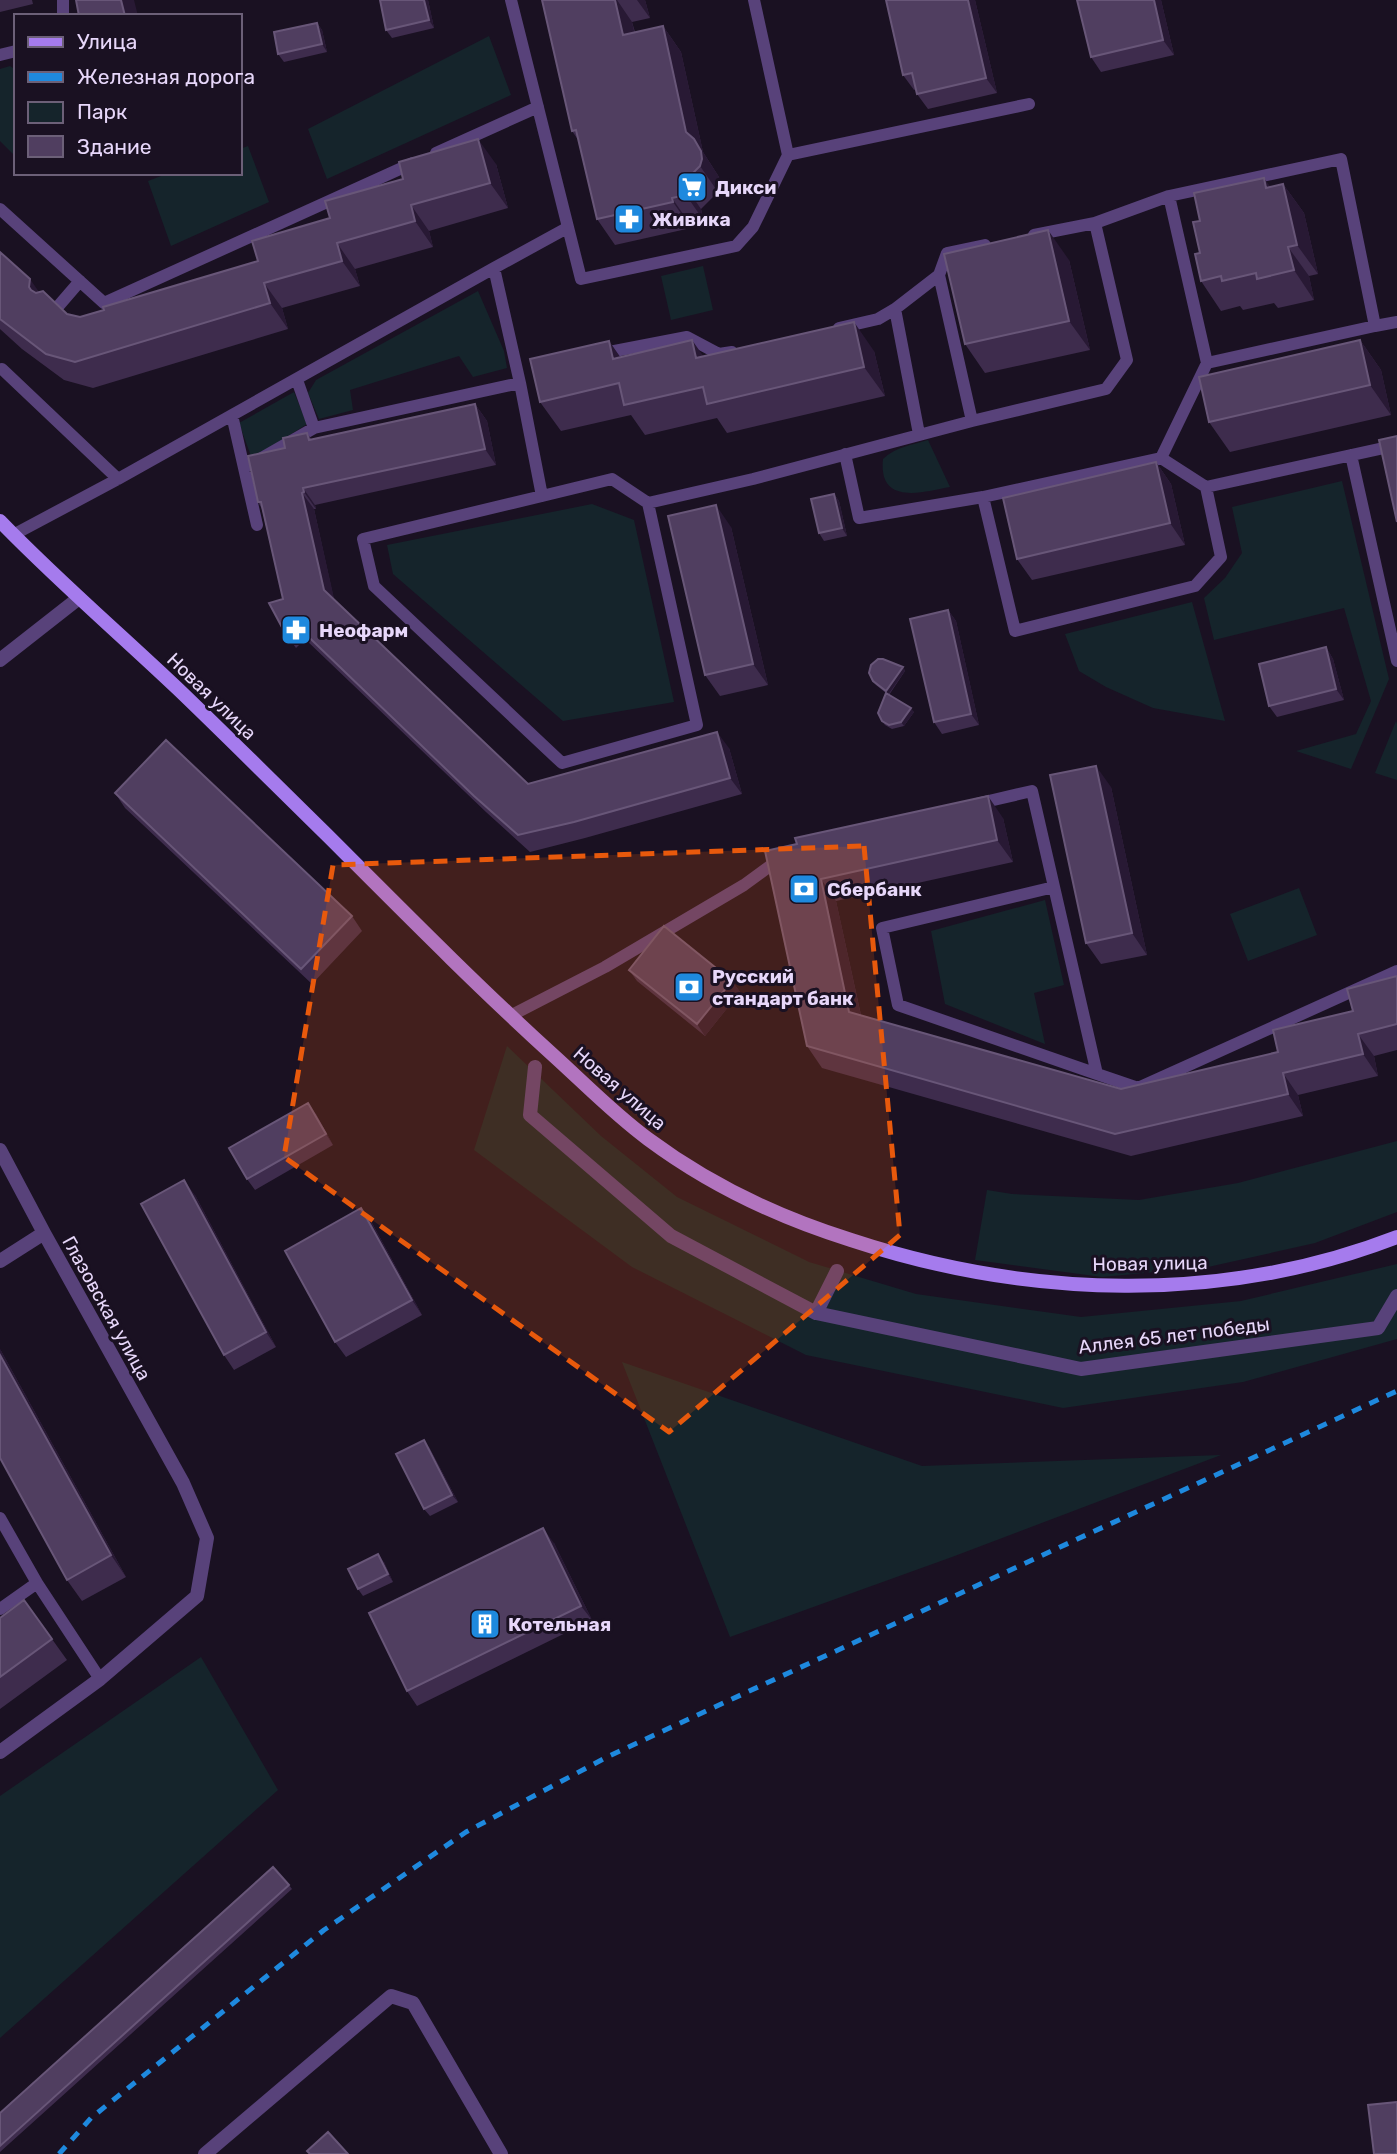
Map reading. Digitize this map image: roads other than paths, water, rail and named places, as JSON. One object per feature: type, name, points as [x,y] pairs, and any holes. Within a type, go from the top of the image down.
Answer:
[{"type":"street","name":"Новая улица","points":[[0,521],[178,689],[510,1016],[647,1138],[728,1191],[804,1225],[898,1256],[959,1270],[1031,1281],[1102,1285],[1208,1282],[1264,1275],[1370,1248],[1397,1237]]},
{"type":"street","points":[[0,660],[79,598]]},
{"type":"street","name":"Аллея 65 лет победы","points":[[535,1067],[530,1115],[671,1236],[816,1312],[1081,1369],[1378,1328],[1397,1296]]},
{"type":"street","name":"Глазовская улица","points":[[0,1150],[183,1483],[207,1538],[197,1596],[100,1679],[0,1752]]},
{"type":"street","points":[[0,1261],[44,1233]]},
{"type":"street","points":[[816,1312],[837,1271]]},
{"type":"street","points":[[205,2154],[391,1996],[413,2003],[501,2154]]},
{"type":"lane","points":[[511,0],[581,279],[736,246],[753,227],[788,155],[754,0]]},
{"type":"lane","points":[[788,155],[1029,104]]},
{"type":"lane","points":[[0,209],[104,303],[538,107]]},
{"type":"lane","points":[[1028,236],[1095,223],[1169,196],[1341,159],[1375,327]]},
{"type":"lane","points":[[1161,458],[1207,363],[1169,196]]},
{"type":"lane","points":[[648,503],[1106,389],[1127,360],[1095,223]]},
{"type":"lane","points":[[13,535],[298,380],[567,228]]},
{"type":"lane","points":[[826,331],[878,320],[939,275],[947,253],[1001,242]]},
{"type":"lane","points":[[494,268],[523,368],[520,383],[542,496]]},
{"type":"lane","points":[[939,275],[972,421]]},
{"type":"lane","points":[[55,310],[80,282]]},
{"type":"lane","points":[[895,309],[919,434]]},
{"type":"lane","points":[[1207,363],[1397,322]]},
{"type":"lane","points":[[582,357],[687,337],[719,355],[747,349]]},
{"type":"lane","points":[[2,369],[118,479]]},
{"type":"lane","points":[[298,380],[314,428]]},
{"type":"lane","points":[[244,468],[314,428],[520,383]]},
{"type":"lane","points":[[232,415],[257,525]]},
{"type":"lane","points":[[845,454],[859,518],[983,497],[1161,458],[1206,486],[1397,446]]},
{"type":"lane","points":[[1351,455],[1397,662]]},
{"type":"lane","points":[[612,479],[648,503],[697,725],[562,763],[374,586],[363,539],[542,496],[612,479]]},
{"type":"lane","points":[[983,497],[1015,631],[1195,586],[1221,557],[1206,486]]},
{"type":"lane","points":[[965,807],[1032,791],[1097,1074]]},
{"type":"lane","points":[[510,1016],[605,967],[744,885],[794,850]]},
{"type":"lane","points":[[1054,887],[882,928],[898,1005],[1138,1088],[1397,971]]},
{"type":"lane","points":[[0,1518],[37,1583],[100,1679]]},
{"type":"lane","points":[[0,1609],[37,1583]]},
{"type":"railway","points":[[59,2154],[91,2118],[324,1930],[466,1832],[607,1757],[1397,1391]]},
{"type":"place","name":"Дикси","points":[[692,187]]},
{"type":"place","name":"Живика","points":[[629,219]]},
{"type":"place","name":"Неофарм","points":[[296,630]]},
{"type":"place","name":"Сбербанк","points":[[804,889]]},
{"type":"place","name":"Русский стандарт банк","points":[[689,987]]},
{"type":"place","name":"Котельная","points":[[485,1624]]}]
